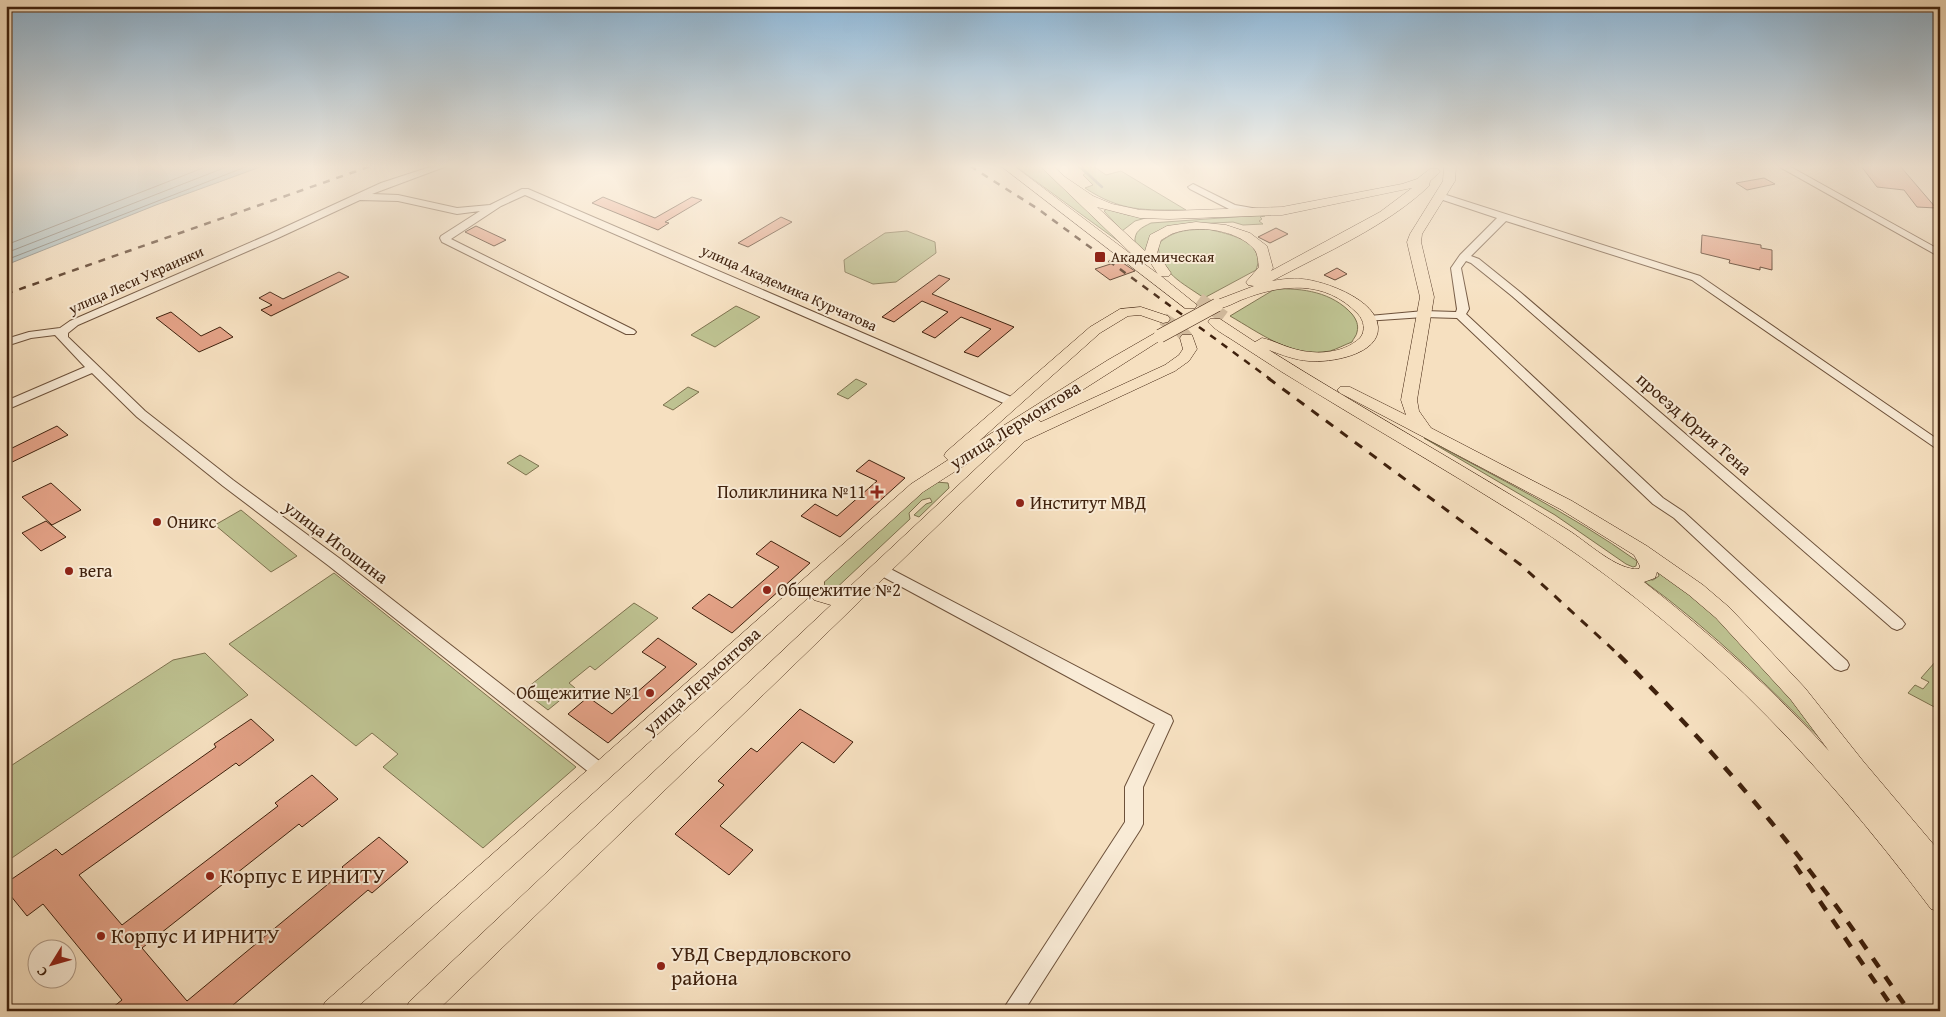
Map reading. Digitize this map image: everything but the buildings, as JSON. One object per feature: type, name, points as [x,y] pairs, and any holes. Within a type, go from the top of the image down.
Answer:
[{"type":"main road","points":[[1072,213],[1194,302],[1097,213]]},
{"type":"main road","points":[[1137,213],[1184,215],[1215,213]]},
{"type":"main road","name":"улица Лермонтова","points":[[334,1011],[916,488],[1091,377],[1160,336],[1219,315],[1386,213]]},
{"type":"main road","points":[[1424,431],[1411,411],[1408,400],[1428,292],[1415,248],[1415,238],[1430,213]]},
{"type":"main road","points":[[1164,273],[1153,260],[1150,250],[1152,240],[1161,233],[1186,226],[1206,225],[1233,230],[1250,238],[1264,252],[1267,262],[1266,268],[1219,315]]},
{"type":"main road","points":[[1219,315],[1264,286],[1298,283],[1319,287],[1339,294],[1357,306],[1369,319],[1371,331],[1365,342],[1353,350],[1338,355],[1320,357],[1299,355],[1262,342]]},
{"type":"main road","points":[[916,488],[1095,330],[1125,312],[1140,311],[1163,319]]},
{"type":"main road","points":[[1219,315],[1344,390],[1566,505],[1641,551],[1696,590],[1723,613],[1798,694],[1855,768],[1940,870]]},
{"type":"main road","points":[[1219,315],[1289,370],[1564,537],[1612,570],[1712,649],[1834,771],[1901,849],[1940,901]]},
{"type":"main road","points":[[1015,441],[1170,368],[1184,358],[1190,349],[1187,338]]},
{"type":"main road","name":"улица Лермонтова","points":[[418,1011],[1015,441],[1051,408],[1091,377]]},
{"type":"main road","points":[[1612,570],[1628,576],[1639,577],[1648,573],[1650,566],[1641,551]]},
{"type":"main road","points":[[815,579],[814,584],[817,593],[824,597],[839,600],[851,598]]},
{"type":"street","name":"улица Леси Украинки","points":[[6,343],[30,335],[63,331],[74,323],[323,213]]},
{"type":"street","points":[[483,213],[449,234],[446,240],[630,332]]},
{"type":"street","name":"улица Академика Курчатова","points":[[577,213],[1012,402]]},
{"type":"street","points":[[1184,215],[1191,213]]},
{"type":"street","points":[[1493,213],[1696,278],[1940,447]]},
{"type":"street","points":[[1868,213],[1940,254]]},
{"type":"street","points":[[1460,315],[1463,309],[1456,268],[1464,257],[1504,217]]},
{"type":"street","name":"проезд Юрия Тена","points":[[1464,257],[1475,261],[1516,294],[1897,624]]},
{"type":"street","points":[[1369,319],[1424,314],[1460,315],[1658,501],[1679,515],[1841,665]]},
{"type":"street","name":"улица Игошина","points":[[63,331],[61,336],[92,368],[134,408],[175,442],[334,562],[601,772]]},
{"type":"street","points":[[6,406],[92,368]]},
{"type":"street","points":[[881,569],[1165,721],[1134,787],[1134,824],[1012,1011]]},
{"type":"green space","points":[[1080,213],[1090,213],[1140,257]]},
{"type":"green space","points":[[1106,213],[1149,217],[1135,221],[1122,231]]},
{"type":"green space","points":[[1265,216],[1260,217],[1262,219],[1259,221],[1263,224],[1243,225],[1233,222],[1194,224],[1159,231],[1149,239],[1146,254],[1135,243],[1137,233],[1141,228],[1151,223]]},
{"type":"green space","points":[[1207,229],[1245,241],[1255,251],[1258,261],[1256,270],[1204,298],[1180,282],[1167,270],[1159,254],[1158,244],[1175,233]]},
{"type":"green space","points":[[907,231],[935,242],[936,253],[896,282],[873,284],[845,272],[844,260],[885,233]]},
{"type":"green space","points":[[1275,289],[1296,289],[1316,293],[1326,296],[1344,307],[1356,320],[1358,329],[1352,342],[1330,351],[1303,351],[1277,343],[1230,316]]},
{"type":"green space","points":[[736,306],[760,317],[715,347],[691,335]]},
{"type":"green space","points":[[856,379],[867,384],[848,399],[837,394]]},
{"type":"green space","points":[[688,387],[699,392],[673,410],[663,405]]},
{"type":"green space","points":[[1424,438],[1586,527],[1637,561],[1636,566],[1633,567],[1626,564],[1555,515]]},
{"type":"green space","points":[[520,455],[539,466],[526,475],[507,463]]},
{"type":"green space","points":[[936,482],[948,483],[949,488],[919,517],[914,515],[926,504],[932,502],[930,498],[922,500],[909,513],[910,519],[831,593],[823,588],[824,582],[927,486]]},
{"type":"green space","points":[[241,510],[297,556],[271,572],[215,525]]},
{"type":"green space","points":[[1655,565],[1745,642],[1837,756],[1791,709],[1719,641],[1641,579],[1653,580],[1659,576]]},
{"type":"green space","points":[[334,573],[576,767],[483,848],[383,767],[398,754],[372,733],[356,746],[229,644]]},
{"type":"green space","points":[[634,603],[658,618],[595,670],[590,666],[569,683],[575,688],[548,710],[523,691]]},
{"type":"green space","points":[[205,653],[248,695],[6,862],[6,769],[173,660]]},
{"type":"green space","points":[[1936,661],[1940,663],[1940,710],[1908,693],[1915,685],[1923,689],[1929,682],[1921,678]]},
{"type":"water","points":[[6,213],[135,213],[6,265]]},
{"type":"tunnel","points":[[1199,299],[1224,317]]},
{"type":"tunnel","points":[[1163,319],[1180,330],[1187,338]]},
{"type":"railway","points":[[6,294],[236,213]]},
{"type":"railway","points":[[1044,213],[1270,379]]},
{"type":"railway","points":[[1268,378],[1521,565],[1620,656]]},
{"type":"railway","points":[[1620,656],[1703,743],[1782,835],[1841,913],[1909,1011]]},
{"type":"railway","points":[[1795,865],[1895,1011]]},
{"type":"place","name":"Академическая","points":[[1100,257]]},
{"type":"place","name":"Поликлиника №11","points":[[877,492]]},
{"type":"place","name":"Институт МВД","points":[[1020,503]]},
{"type":"place","name":"Оникс","points":[[157,522]]},
{"type":"place","name":"вега","points":[[69,571]]},
{"type":"place","name":"Общежитие №2","points":[[767,590]]},
{"type":"place","name":"Общежитие №1","points":[[650,693]]},
{"type":"place","name":"Корпус Е ИРНИТУ","points":[[210,876]]},
{"type":"place","name":"Корпус И ИРНИТУ","points":[[101,936]]},
{"type":"place","name":"УВД Свердловского района","points":[[661,966]]}]
